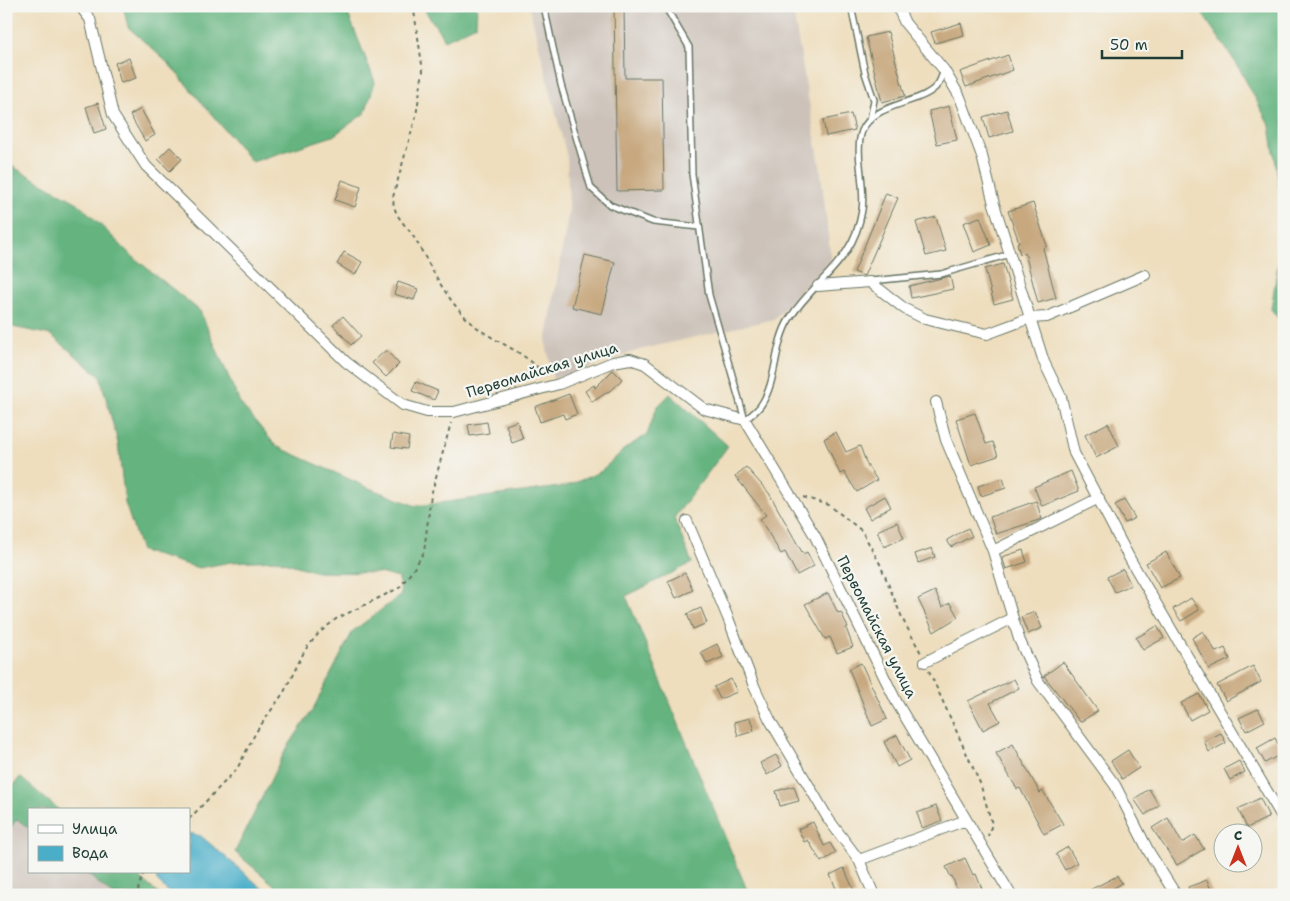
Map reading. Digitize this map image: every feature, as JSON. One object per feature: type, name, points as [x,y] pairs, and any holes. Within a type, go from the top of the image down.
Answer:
[{"type":"street","name":"Первомайская улица","points":[[80,6],[90,19],[113,115],[146,166],[346,362],[404,405],[427,412],[454,412],[553,386],[613,362],[630,359],[645,364],[704,409],[745,420],[814,536],[897,703],[1011,895]]},
{"type":"street","points":[[897,6],[905,23],[944,70],[960,97],[982,156],[1044,362],[1061,398],[1074,453],[1132,561],[1284,820]]},
{"type":"street","points":[[818,286],[870,282],[905,309],[925,319],[987,334],[1030,318],[1047,316],[1145,275]]},
{"type":"street","points":[[936,402],[946,440],[993,552],[1018,639],[1038,681],[1115,785],[1149,852],[1176,895]]},
{"type":"street","points":[[993,552],[1099,498]]},
{"type":"street","points":[[687,521],[754,686],[770,720],[829,820],[859,860],[874,895]]},
{"type":"street","points":[[925,662],[1013,618]]},
{"type":"street","points":[[859,860],[966,820]]},
{"type":"lane","points":[[544,6],[561,85],[591,188],[610,205],[653,222],[699,227]]},
{"type":"lane","points":[[665,6],[689,47],[692,174],[709,295],[745,420],[761,405],[790,319],[818,286],[832,273],[853,244],[862,210],[860,149],[862,131],[870,120],[887,108],[922,95],[938,85],[944,70]]},
{"type":"lane","points":[[851,6],[865,73],[874,100],[870,120]]},
{"type":"lane","points":[[870,282],[941,274],[1010,254]]},
{"type":"path","points":[[411,6],[414,11],[423,71],[416,116],[393,197],[393,208],[400,221],[414,236],[444,290],[463,315],[482,331],[525,354],[553,386]]},
{"type":"path","points":[[190,819],[237,769],[256,732],[284,692],[305,650],[319,633],[336,619],[399,588],[413,570],[424,552],[431,495],[454,412]]},
{"type":"path","points":[[788,492],[829,505],[862,531],[880,564],[903,620],[925,662],[980,783],[992,824],[985,850]]},
{"type":"path","points":[[143,874],[138,888],[145,895]]},
{"type":"shaded area","points":[[529,6],[792,6],[820,165],[831,260],[774,319],[639,350],[553,379],[546,343],[569,210],[567,157]]},
{"type":"shaded area","points":[[17,818],[28,827],[28,874],[87,874],[113,895],[6,895],[6,833]]},
{"type":"green space","points":[[123,6],[345,6],[375,82],[365,113],[333,136],[252,162],[169,64],[128,27]]},
{"type":"green space","points":[[422,6],[477,6],[476,25],[445,40]]},
{"type":"green space","points":[[1197,6],[1284,6],[1284,217],[1270,126],[1238,66]]},
{"type":"green space","points":[[6,163],[78,203],[132,256],[200,311],[240,403],[276,446],[369,488],[416,506],[567,486],[600,472],[627,447],[647,435],[657,407],[670,394],[728,446],[674,518],[692,563],[626,596],[749,895],[286,895],[235,852],[285,751],[312,711],[353,631],[401,595],[399,578],[379,573],[317,572],[277,560],[231,562],[199,568],[141,551],[125,503],[118,443],[100,376],[51,335],[13,327],[6,322]]},
{"type":"green space","points":[[1284,227],[1284,326],[1271,309]]},
{"type":"green space","points":[[20,777],[57,808],[28,808],[28,827],[17,819],[6,833],[6,796]]},
{"type":"green space","points":[[87,874],[135,874],[160,895],[113,895]]},
{"type":"water","points":[[190,833],[201,836],[270,895],[171,895],[157,881],[156,874],[190,874]]},
{"type":"building","points":[[614,6],[624,6],[625,78],[662,78],[664,190],[617,191]]},
{"type":"building","points":[[961,23],[964,35],[935,43],[931,32]]},
{"type":"building","points":[[888,32],[905,96],[882,102],[866,37]]},
{"type":"building","points":[[1008,55],[1013,70],[966,87],[960,72]]},
{"type":"building","points":[[129,58],[136,78],[121,83],[115,63]]},
{"type":"building","points":[[98,103],[106,129],[94,133],[86,107]]},
{"type":"building","points":[[949,106],[957,140],[937,144],[929,111]]},
{"type":"building","points":[[141,109],[155,135],[145,141],[130,115]]},
{"type":"building","points":[[1007,110],[1013,131],[989,138],[983,117]]},
{"type":"building","points":[[851,114],[855,130],[826,136],[823,120]]},
{"type":"building","points":[[170,147],[182,159],[170,171],[158,159]]},
{"type":"building","points":[[342,180],[361,187],[355,207],[335,200]]},
{"type":"building","points":[[886,193],[898,198],[864,276],[854,272]]},
{"type":"building","points":[[1033,203],[1047,246],[1043,248],[1056,298],[1038,303],[1025,253],[1020,254],[1017,243],[1019,242],[1008,211]]},
{"type":"building","points":[[936,217],[946,251],[926,256],[916,222]]},
{"type":"building","points":[[980,217],[991,245],[974,252],[963,223]]},
{"type":"building","points":[[344,252],[362,262],[355,275],[337,264]]},
{"type":"building","points":[[585,255],[615,262],[602,314],[572,307]]},
{"type":"building","points":[[1003,264],[1013,299],[994,304],[985,269]]},
{"type":"building","points":[[950,276],[953,289],[911,298],[909,286]]},
{"type":"building","points":[[398,282],[418,289],[414,300],[394,294]]},
{"type":"building","points":[[343,316],[361,336],[351,345],[333,325]]},
{"type":"building","points":[[386,350],[399,364],[386,377],[372,363]]},
{"type":"building","points":[[613,370],[622,379],[614,388],[592,402],[585,391],[594,385],[595,388]]},
{"type":"building","points":[[416,382],[438,391],[434,400],[412,391]]},
{"type":"building","points":[[569,394],[577,414],[565,419],[563,414],[540,422],[535,407]]},
{"type":"building","points":[[975,413],[986,444],[993,442],[998,456],[971,465],[956,419]]},
{"type":"building","points":[[517,421],[523,439],[512,443],[506,425]]},
{"type":"building","points":[[487,422],[489,433],[470,436],[468,425]]},
{"type":"building","points":[[1108,423],[1119,446],[1096,458],[1085,435]]},
{"type":"building","points":[[836,432],[846,452],[860,446],[867,465],[877,480],[857,492],[844,472],[840,474],[824,439]]},
{"type":"building","points":[[393,434],[409,437],[407,449],[391,447]]},
{"type":"building","points":[[746,467],[769,493],[803,554],[807,552],[814,566],[797,575],[785,552],[781,554],[760,519],[766,515],[735,476]]},
{"type":"building","points":[[1071,471],[1079,491],[1042,506],[1034,487]]},
{"type":"building","points":[[1003,478],[1006,488],[981,496],[978,486]]},
{"type":"building","points":[[885,496],[891,507],[870,519],[864,508]]},
{"type":"building","points":[[1124,500],[1135,518],[1125,523],[1115,505]]},
{"type":"building","points":[[1036,501],[1042,519],[996,534],[990,517]]},
{"type":"building","points":[[897,522],[904,538],[884,547],[877,531]]},
{"type":"building","points":[[968,528],[972,536],[951,547],[947,540]]},
{"type":"building","points":[[932,548],[935,557],[918,563],[915,554]]},
{"type":"building","points":[[1023,550],[1027,562],[1006,569],[1002,557]]},
{"type":"building","points":[[1166,552],[1180,578],[1160,588],[1146,563]]},
{"type":"building","points":[[1123,569],[1131,585],[1115,592],[1107,577]]},
{"type":"building","points":[[685,573],[693,590],[676,598],[668,581]]},
{"type":"building","points":[[935,591],[942,607],[950,603],[958,617],[934,632],[918,599]]},
{"type":"building","points":[[828,593],[838,613],[841,612],[848,627],[846,628],[853,647],[837,653],[830,637],[825,639],[805,604]]},
{"type":"building","points":[[1191,598],[1199,610],[1181,621],[1173,609]]},
{"type":"building","points":[[701,608],[707,623],[693,629],[687,614]]},
{"type":"building","points":[[1035,612],[1042,628],[1028,634],[1021,617]]},
{"type":"building","points":[[1157,626],[1164,638],[1143,650],[1136,638]]},
{"type":"building","points":[[1203,631],[1216,652],[1225,648],[1230,659],[1209,669],[1192,638]]},
{"type":"building","points":[[717,644],[723,657],[707,664],[701,652]]},
{"type":"building","points":[[1063,662],[1098,711],[1080,722],[1044,676]]},
{"type":"building","points":[[861,663],[887,719],[872,726],[849,669]]},
{"type":"building","points":[[1253,666],[1261,682],[1226,701],[1217,685]]},
{"type":"building","points":[[731,679],[737,692],[720,699],[714,687]]},
{"type":"building","points":[[1014,679],[1019,688],[990,703],[1000,721],[983,730],[968,701]]},
{"type":"building","points":[[1199,694],[1208,710],[1190,720],[1181,703]]},
{"type":"building","points":[[1258,709],[1265,721],[1246,731],[1239,718]]},
{"type":"building","points":[[750,718],[754,731],[738,736],[734,722]]},
{"type":"building","points":[[1221,733],[1226,743],[1209,752],[1204,741]]},
{"type":"building","points":[[897,735],[910,760],[897,767],[884,742]]},
{"type":"building","points":[[1275,738],[1283,753],[1265,763],[1257,748]]},
{"type":"building","points":[[1013,744],[1040,793],[1043,791],[1063,824],[1044,834],[1020,788],[1017,789],[996,753]]},
{"type":"building","points":[[1128,750],[1139,768],[1122,779],[1111,761]]},
{"type":"building","points":[[776,755],[782,766],[767,775],[760,763]]},
{"type":"building","points":[[1239,761],[1245,772],[1230,780],[1224,769]]},
{"type":"building","points":[[794,786],[799,801],[780,806],[776,791]]},
{"type":"building","points":[[1149,789],[1159,805],[1145,815],[1134,799]]},
{"type":"building","points":[[1260,798],[1269,817],[1255,824],[1245,824],[1238,809]]},
{"type":"building","points":[[936,806],[942,821],[922,828],[917,813]]},
{"type":"building","points":[[1168,818],[1182,843],[1195,835],[1204,849],[1177,865],[1152,828]]},
{"type":"building","points":[[813,822],[824,846],[830,843],[836,853],[821,862],[808,840],[804,842],[798,829]]},
{"type":"building","points":[[1068,847],[1077,863],[1065,870],[1056,854]]},
{"type":"building","points":[[965,858],[973,875],[976,874],[982,889],[967,895],[959,895],[952,876],[946,867]]},
{"type":"building","points":[[844,868],[856,895],[839,895],[830,875]]},
{"type":"building","points":[[1117,876],[1122,883],[1103,895],[1080,895]]},
{"type":"building","points":[[1207,880],[1213,895],[1191,895],[1188,887]]}]
